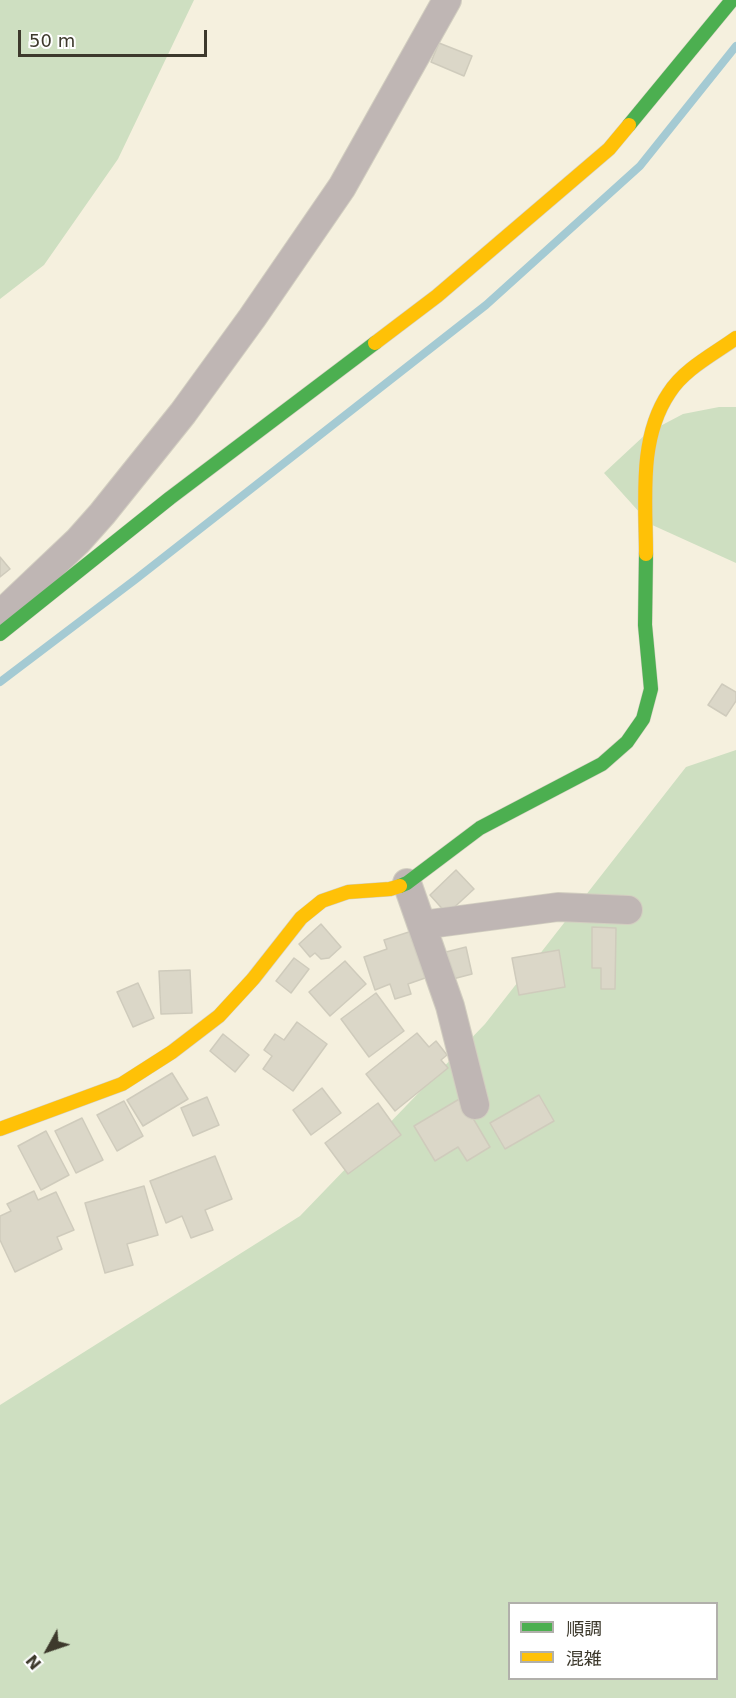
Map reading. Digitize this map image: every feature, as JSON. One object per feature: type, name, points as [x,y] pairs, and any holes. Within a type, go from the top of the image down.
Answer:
[{"type":"street","points":[[0,619],[3,612],[78,541],[102,514],[183,413],[342,187],[447,0]]},
{"type":"street","points":[[0,634],[170,498],[437,296],[609,149],[732,0]]},
{"type":"street","points":[[0,1129],[122,1083],[172,1052],[219,1016],[253,979],[300,918],[322,901],[348,892],[390,890],[407,883],[480,828],[602,764],[627,742],[643,719],[651,689],[645,626],[647,452],[659,413],[669,392],[687,373],[736,338]]},
{"type":"street","points":[[407,883],[450,1006],[475,1105]]},
{"type":"street","points":[[422,925],[558,907],[628,910]]},
{"type":"green space","points":[[0,0],[194,0],[118,159],[44,265],[0,299]]},
{"type":"green space","points":[[719,407],[736,407],[736,563],[650,524],[604,473],[647,433],[683,414]]},
{"type":"green space","points":[[736,750],[736,1698],[0,1698],[0,1405],[300,1216],[485,1024],[686,767]]},
{"type":"building","points":[[439,43],[472,56],[464,76],[431,62]]},
{"type":"building","points":[[0,557],[10,569],[0,577]]},
{"type":"building","points":[[722,684],[736,692],[736,701],[726,716],[708,705]]},
{"type":"building","points":[[456,870],[474,889],[447,914],[430,895]]},
{"type":"building","points":[[321,924],[341,947],[329,958],[321,959],[315,953],[310,957],[299,944]]},
{"type":"building","points":[[592,927],[616,928],[615,989],[601,989],[601,968],[592,968]]},
{"type":"building","points":[[412,931],[428,977],[408,984],[411,994],[395,999],[390,984],[375,990],[364,957],[387,949],[384,940]]},
{"type":"building","points":[[466,947],[472,974],[449,980],[442,953]]},
{"type":"building","points":[[559,950],[565,987],[519,995],[512,958]]},
{"type":"building","points":[[294,958],[309,969],[291,993],[276,981]]},
{"type":"building","points":[[345,961],[366,984],[330,1016],[309,992]]},
{"type":"building","points":[[190,970],[192,1013],[161,1014],[159,971]]},
{"type":"building","points":[[138,983],[154,1018],[133,1027],[117,992]]},
{"type":"building","points":[[376,993],[404,1031],[369,1057],[341,1019]]},
{"type":"building","points":[[297,1022],[327,1044],[293,1091],[263,1069],[272,1056],[264,1050],[275,1034],[284,1040]]},
{"type":"building","points":[[417,1033],[429,1047],[436,1041],[447,1055],[441,1060],[448,1068],[395,1111],[366,1074]]},
{"type":"building","points":[[223,1034],[249,1055],[235,1072],[210,1051]]},
{"type":"building","points":[[172,1073],[188,1099],[143,1126],[127,1100]]},
{"type":"building","points":[[322,1088],[341,1113],[311,1135],[293,1110]]},
{"type":"building","points":[[539,1095],[554,1121],[505,1149],[490,1123]]},
{"type":"building","points":[[207,1097],[219,1125],[193,1136],[181,1108]]},
{"type":"building","points":[[461,1098],[490,1147],[467,1161],[458,1147],[435,1161],[414,1126]]},
{"type":"building","points":[[124,1101],[143,1136],[117,1151],[97,1115]]},
{"type":"building","points":[[378,1103],[401,1135],[348,1174],[325,1143]]},
{"type":"building","points":[[82,1118],[103,1160],[76,1173],[55,1131]]},
{"type":"building","points":[[46,1131],[69,1175],[41,1190],[18,1146]]},
{"type":"building","points":[[215,1156],[232,1199],[205,1210],[213,1230],[191,1238],[182,1216],[166,1223],[150,1181]]},
{"type":"building","points":[[144,1186],[158,1235],[127,1244],[133,1265],[105,1273],[85,1203]]},
{"type":"building","points":[[34,1191],[38,1200],[56,1192],[74,1230],[57,1237],[62,1249],[15,1272],[0,1240],[0,1216],[11,1211],[7,1204]]},
{"type":"waterway","points":[[0,682],[136,579],[486,305],[640,166],[736,46]]},
{"type":"traffic: fast","points":[[629,125],[732,0]]},
{"type":"traffic: fast","points":[[0,634],[170,498],[375,343]]},
{"type":"traffic: fast","points":[[400,886],[480,828],[602,764],[627,742],[643,719],[651,689],[645,625],[646,554]]},
{"type":"traffic: slow","points":[[375,343],[437,296],[609,149],[629,125]]},
{"type":"traffic: slow","points":[[646,554],[646,471],[652,430],[659,411],[675,384],[700,362],[736,338]]},
{"type":"traffic: slow","points":[[0,1129],[122,1084],[172,1052],[219,1016],[253,979],[301,918],[322,901],[348,892],[390,889],[400,886]]}]
